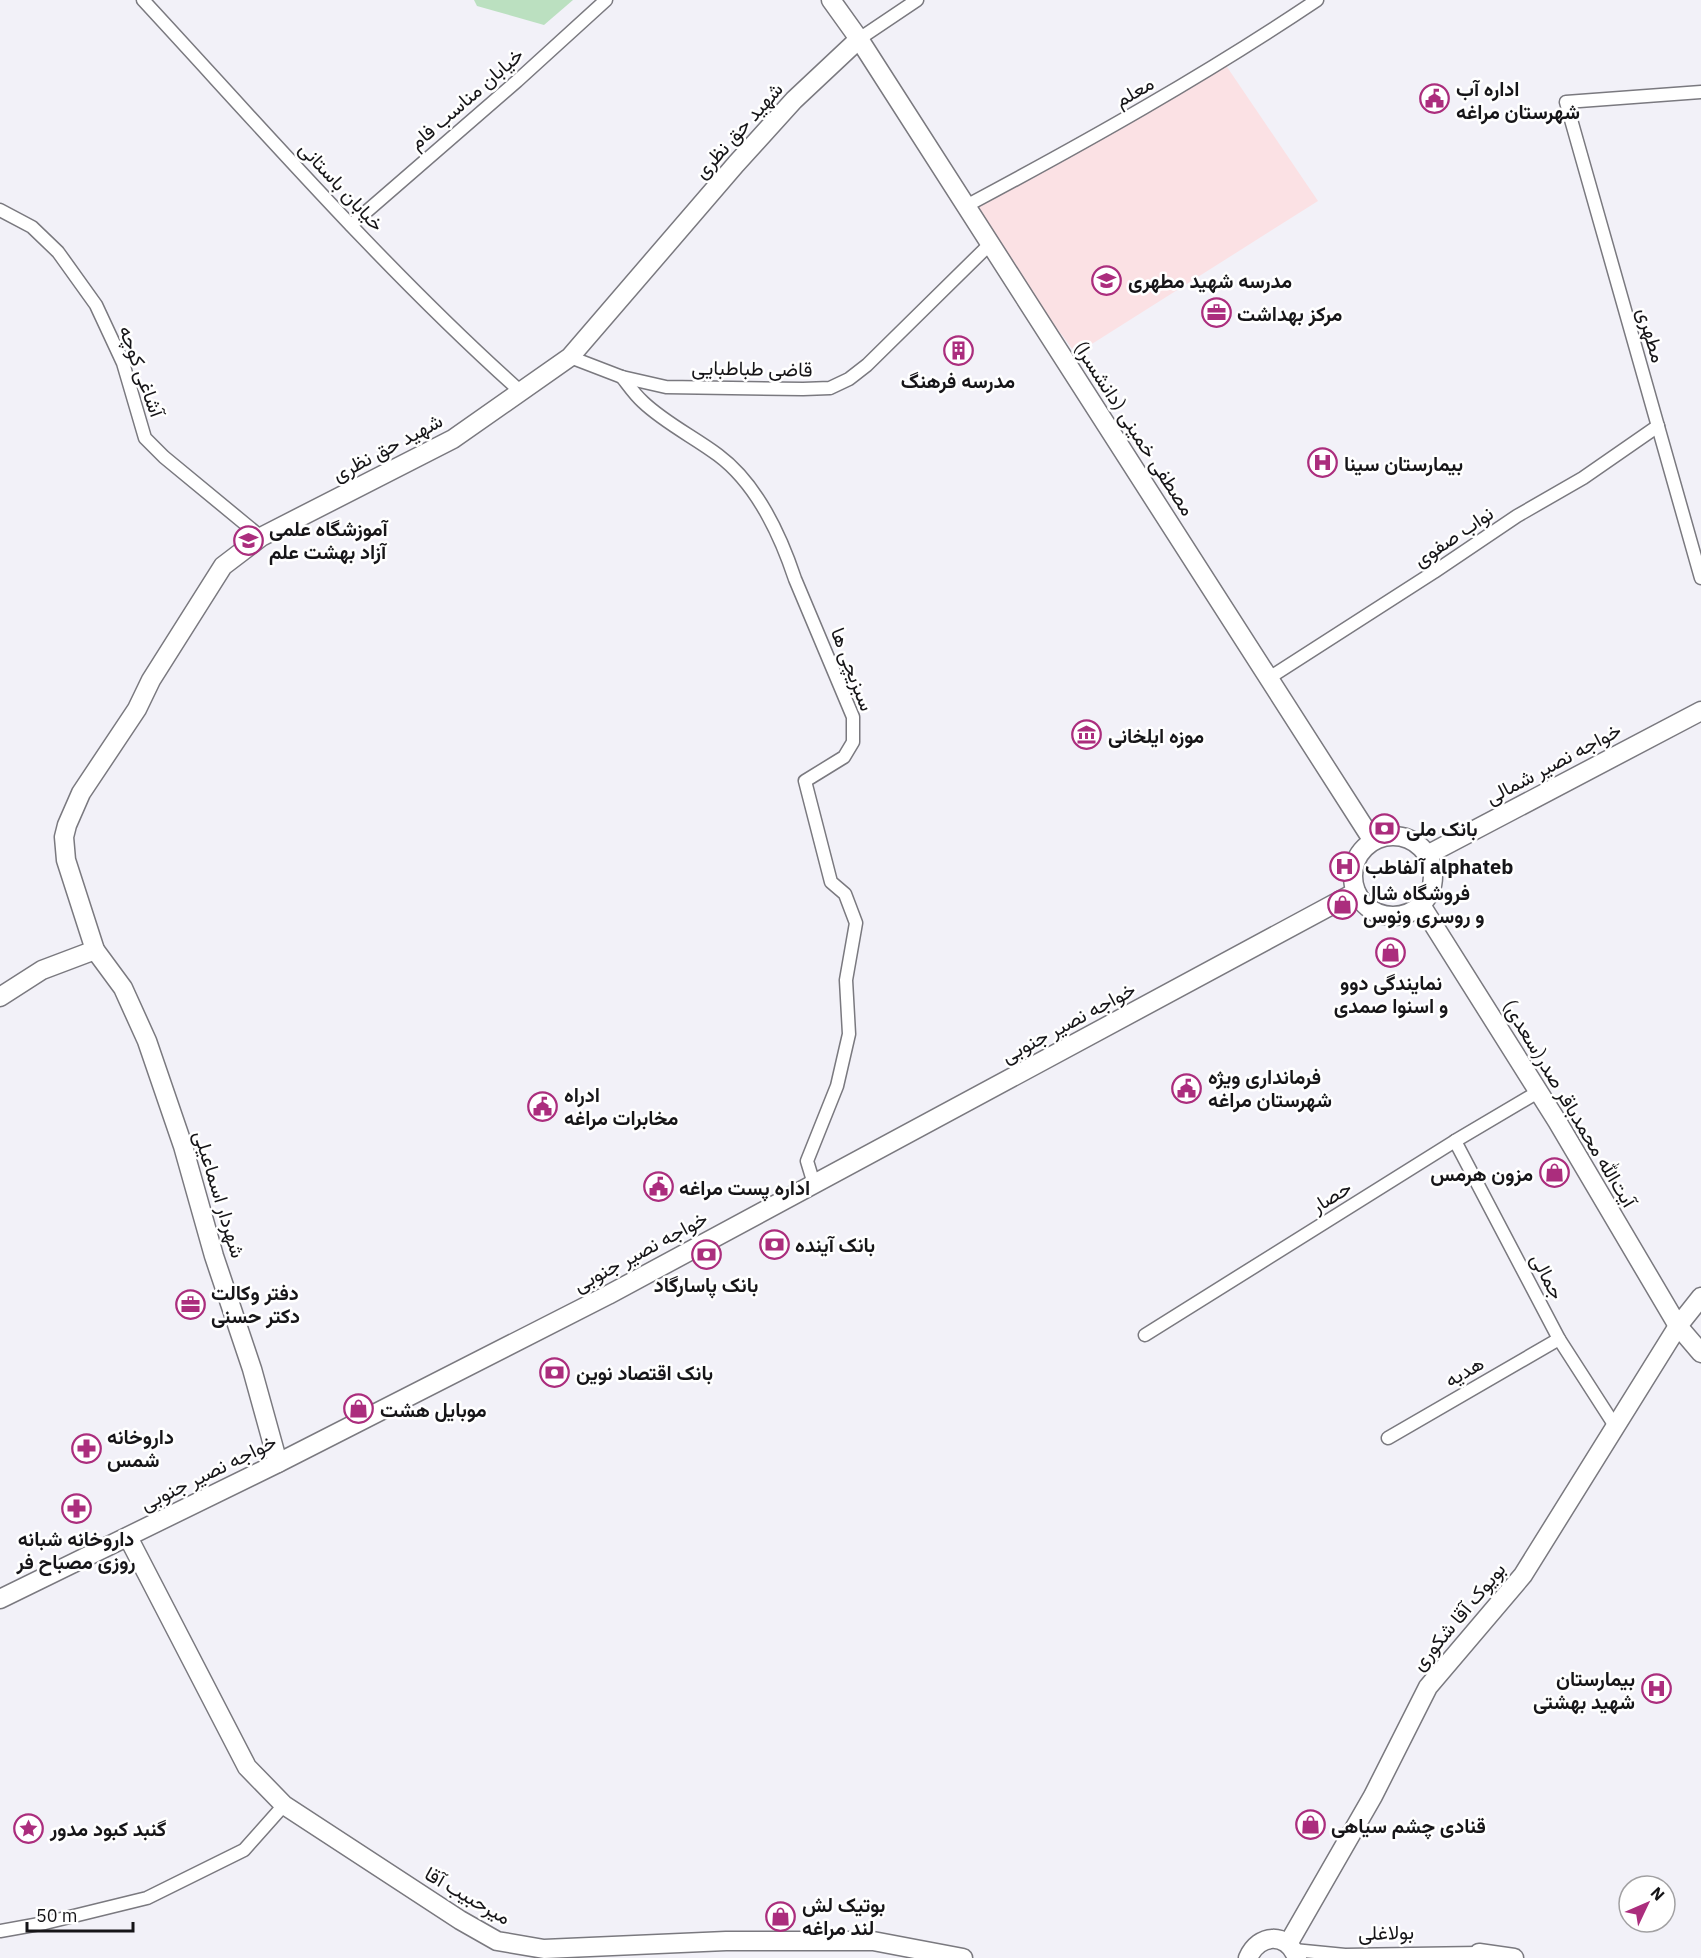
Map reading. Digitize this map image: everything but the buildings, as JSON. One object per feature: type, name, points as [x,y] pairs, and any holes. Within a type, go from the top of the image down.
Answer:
[{"type":"street","name":"خیابان باستانی","points":[[143,0],[351,225],[481,356],[520,391]]},
{"type":"street","name":"خیابان مناسب فام","points":[[351,225],[517,81],[606,0]]},
{"type":"street","name":"مصطفی خمینی (دانشسرا)","points":[[831,0],[859,39],[1373,841]]},
{"type":"street","points":[[859,39],[917,0]]},
{"type":"street","name":"معلم","points":[[966,206],[1068,152],[1246,48],[1317,0]]},
{"type":"street","name":"شهید حق نظری","points":[[95,950],[66,860],[64,837],[67,825],[81,793],[137,709],[151,680],[223,566],[261,537],[453,439],[570,357],[794,100],[859,39]]},
{"type":"street","name":"مطهری","points":[[1701,92],[1566,102],[1701,578]]},
{"type":"street","name":"آشاغی کوچه","points":[[0,210],[32,227],[58,252],[96,305],[123,363],[145,438],[164,457],[261,537]]},
{"type":"street","name":"قاضی طباطبایی","points":[[570,357],[622,377],[666,387],[830,388],[849,379],[867,365],[990,244]]},
{"type":"street","name":"سبزیچی ها","points":[[622,377],[643,403],[720,456],[743,479],[760,501],[788,556],[853,717],[853,742],[844,757],[805,782],[831,882],[845,894],[856,923],[846,980],[849,1034],[837,1086],[807,1161],[814,1184]]},
{"type":"street","name":"نواب صفوی","points":[[1269,678],[1518,516],[1583,478],[1658,426]]},
{"type":"street","name":"خواجه نصیر شمالی","points":[[1427,855],[1701,711]]},
{"type":"street","points":[[1397,836],[1408,839],[1427,855],[1433,876],[1432,887],[1421,905],[1409,913],[1396,916],[1382,915],[1371,910],[1362,902],[1356,892],[1353,869],[1364,848],[1373,841],[1397,836]]},
{"type":"street","name":"خواجه نصیر جنوبی","points":[[0,1599],[278,1463],[598,1300],[1356,892]]},
{"type":"street","name":"آیت‌الله محمدباقر صدر(سعدی)","points":[[1421,905],[1538,1092],[1678,1326],[1701,1353]]},
{"type":"street","points":[[0,997],[42,970],[95,950]]},
{"type":"street","name":"شهردار اسماعیلی","points":[[95,950],[123,987],[147,1041],[183,1146],[214,1256],[252,1369],[278,1463]]},
{"type":"street","name":"حصار","points":[[1145,1335],[1455,1141],[1538,1092]]},
{"type":"street","name":"جمالی","points":[[1455,1141],[1559,1339],[1615,1426]]},
{"type":"street","name":"بویوک آقا شکوری","points":[[1293,1950],[1428,1687],[1523,1575],[1678,1326],[1701,1297]]},
{"type":"street","name":"هدیه","points":[[1388,1438],[1559,1339]]},
{"type":"street","name":"میرحبیب آقا","points":[[128,1537],[248,1767],[284,1805],[460,1920],[497,1941],[544,1949],[726,1941],[873,1941],[963,1958]]},
{"type":"street","points":[[0,1931],[45,1923],[147,1898],[244,1850],[284,1805]]},
{"type":"street","points":[[1248,1958],[1257,1944],[1264,1940],[1272,1939],[1293,1950]]},
{"type":"street","name":"بولاغلی","points":[[1293,1950],[1345,1955],[1477,1955],[1514,1958]]},
{"type":"shaded area","name":"مدرسه شهید مطهری","points":[[1223,61],[1318,201],[1076,354],[966,206]]},
{"type":"green space","points":[[474,0],[573,0],[544,25],[477,6]]},
{"type":"place","name":"اداره آب شهرستان مراغه","points":[[1435,99]]},
{"type":"place","name":"مدرسه شهید مطهری","points":[[1107,280]]},
{"type":"place","name":"مرکز بهداشت","points":[[1216,313]]},
{"type":"place","name":"مدرسه فرهنگ","points":[[958,350]]},
{"type":"place","name":"بیمارستان سینا","points":[[1323,463]]},
{"type":"place","name":"آموزشگاه علمی آزاد بهشت علم","points":[[248,540]]},
{"type":"place","name":"موزه ایلخانی","points":[[1087,735]]},
{"type":"place","name":"بانک ملی","points":[[1385,828]]},
{"type":"place","name":"آلفاطب alphateb","points":[[1344,866]]},
{"type":"place","name":"فروشگاه شال و روسری ونوس","points":[[1342,904]]},
{"type":"place","name":"نمایندگی دوو و اسنوا صمدی","points":[[1391,952]]},
{"type":"place","name":"فرمانداری ویژه شهرستان مراغه","points":[[1187,1088]]},
{"type":"place","name":"ادراه مخابرات مراغه","points":[[543,1106]]},
{"type":"place","name":"مزون هرمس","points":[[1554,1173]]},
{"type":"place","name":"اداره پست مراغه","points":[[658,1187]]},
{"type":"place","name":"بانک آینده","points":[[774,1244]]},
{"type":"place","name":"بانک پاسارگاد","points":[[706,1254]]},
{"type":"place","name":"دفتر وکالت دکتر حسنی","points":[[190,1304]]},
{"type":"place","name":"بانک اقتصاد نوین","points":[[555,1372]]},
{"type":"place","name":"موبایل هشت","points":[[359,1409]]},
{"type":"place","name":"داروخانه شمس","points":[[86,1448]]},
{"type":"place","name":"داروخانه شبانه روزی مصباح فر","points":[[76,1508]]},
{"type":"place","name":"بیمارستان شهید بهشتی","points":[[1656,1689]]},
{"type":"place","name":"قنادی چشم سیاهی","points":[[1310,1825]]},
{"type":"place","name":"گنبد کبود مدور","points":[[29,1828]]},
{"type":"place","name":"بوتیک لش لند مراغه","points":[[781,1916]]}]
